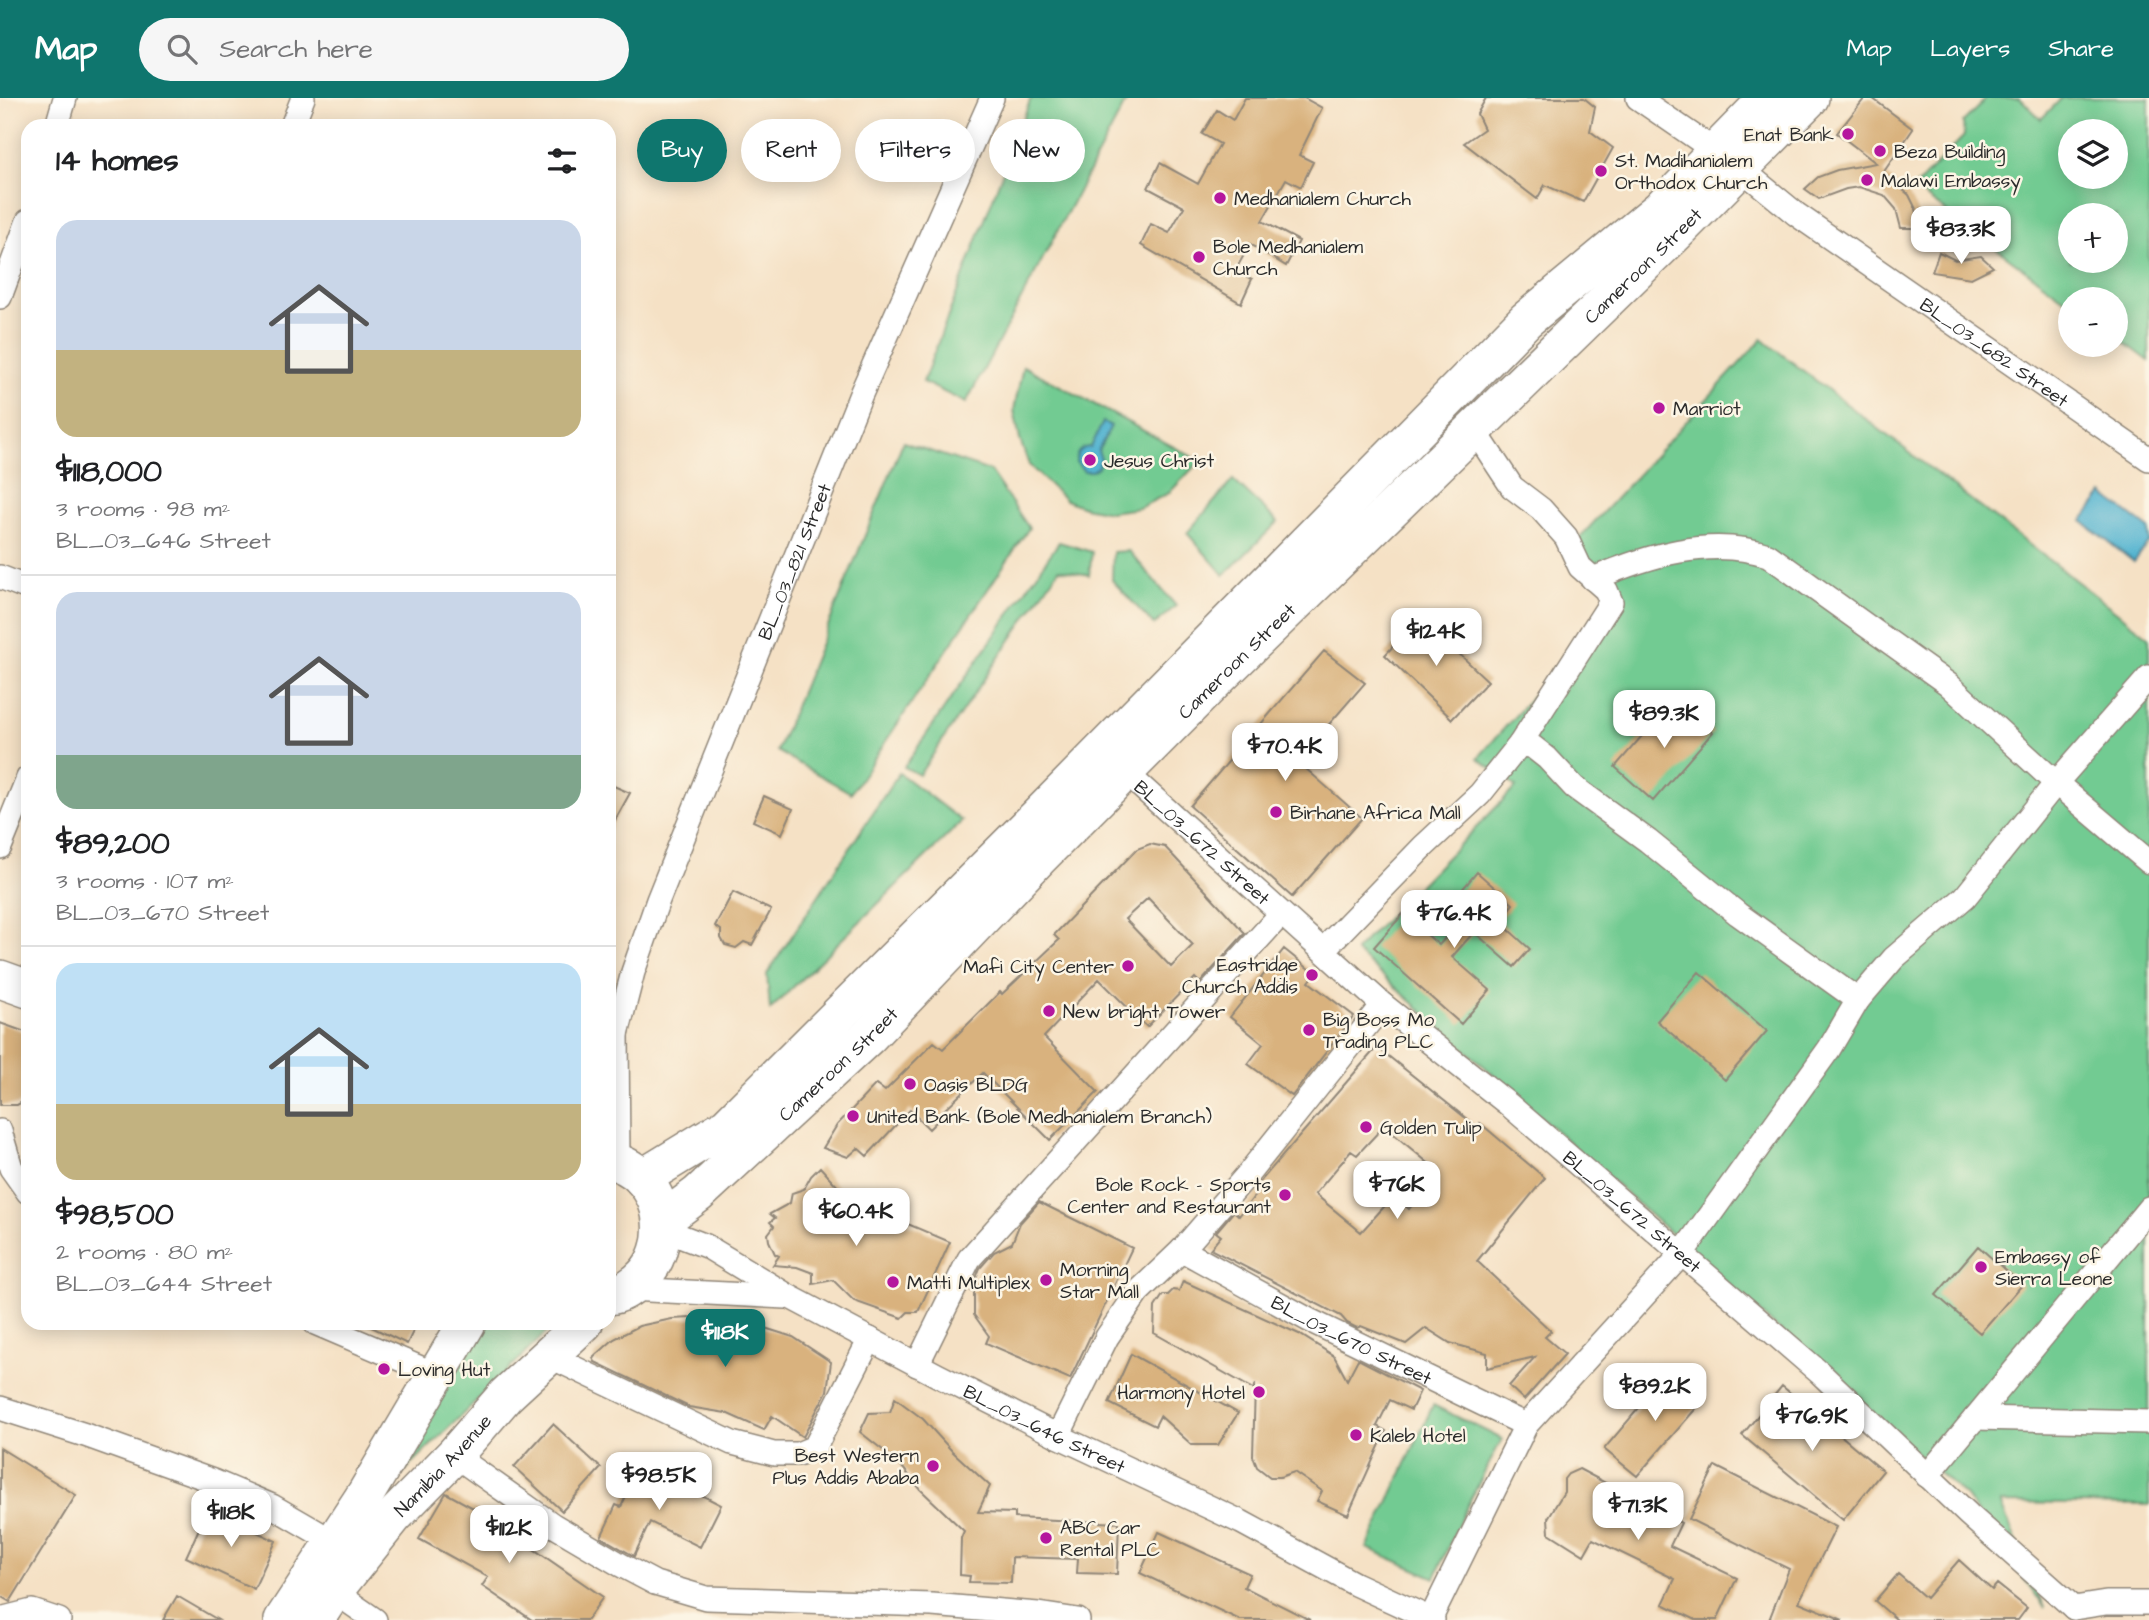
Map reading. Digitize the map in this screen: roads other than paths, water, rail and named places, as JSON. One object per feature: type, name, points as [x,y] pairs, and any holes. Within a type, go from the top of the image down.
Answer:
[{"type":"main road","name":"Cameroon Street","points":[[623,1166],[727,1126],[1211,663],[1475,431],[1727,160],[1768,98]]},
{"type":"main road","name":"Cameroon Street","points":[[662,1225],[869,1036],[1039,858],[1126,773],[1211,663],[1526,320],[1660,209],[1810,98]]},
{"type":"main road","points":[[0,979],[21,986]]},
{"type":"main road","points":[[0,990],[21,998]]},
{"type":"main road","points":[[616,1295],[643,1276],[655,1260],[661,1241],[662,1225],[656,1198],[623,1166]]},
{"type":"main road","name":"Namibia Avenue","points":[[320,1596],[334,1542],[463,1330]]},
{"type":"main road","name":"Namibia Avenue","points":[[283,1620],[320,1596],[454,1455],[506,1395],[577,1330]]},
{"type":"street","points":[[59,119],[65,98]]},
{"type":"street","points":[[295,119],[303,98]]},
{"type":"street","name":"BL_03_821 Street","points":[[616,1032],[658,900],[861,394],[992,98]]},
{"type":"street","name":"BL_03_682 Street","points":[[1638,98],[1727,160],[1797,214],[2149,459]]},
{"type":"street","points":[[0,297],[19,277]]},
{"type":"street","points":[[1323,950],[1423,847],[1480,794],[1520,744],[1611,602],[1606,590],[1580,567],[1566,537],[1541,509],[1512,487],[1475,431]]},
{"type":"street","points":[[1593,579],[1628,564],[1668,552],[1733,546],[1768,555],[1948,684],[2056,783],[2149,862]]},
{"type":"street","points":[[0,577],[21,584]]},
{"type":"street","points":[[1432,1620],[1526,1425],[1681,1255],[1829,1049],[1858,1000],[1894,958],[1965,897],[2056,783],[2149,677]]},
{"type":"street","points":[[1520,744],[1533,747],[1574,787],[1648,841],[1738,914],[1858,1000]]},
{"type":"street","name":"BL_03_672 Street","points":[[1126,773],[1383,1005],[1508,1104],[1820,1373],[2074,1614],[2097,1604],[2149,1603]]},
{"type":"street","points":[[0,847],[6,812],[21,789]]},
{"type":"street","points":[[918,1364],[969,1259],[1281,914]]},
{"type":"street","points":[[1058,1436],[1107,1337],[1138,1292],[1182,1250],[1303,1107],[1383,1005]]},
{"type":"street","name":"BL_03_821 Street","points":[[616,1073],[623,1166]]},
{"type":"street","points":[[1,1139],[11,1168],[21,1182]]},
{"type":"street","points":[[1927,1476],[2149,1208]]},
{"type":"street","name":"BL_03_646 Street","points":[[662,1225],[706,1246],[790,1297],[1058,1436],[1241,1522],[1355,1584],[1432,1620]]},
{"type":"street","name":"BL_03_670 Street","points":[[1182,1250],[1309,1320],[1526,1425]]},
{"type":"street","points":[[616,1296],[790,1297]]},
{"type":"street","points":[[333,1330],[437,1374]]},
{"type":"street","points":[[549,1356],[732,1443],[774,1454],[798,1454],[815,1447],[870,1339]]},
{"type":"street","points":[[0,1408],[214,1481],[272,1506],[334,1542]]},
{"type":"street","points":[[1975,1418],[2149,1422]]},
{"type":"street","points":[[454,1455],[554,1525],[621,1565],[668,1587],[706,1598],[932,1613],[1038,1614],[1078,1620]]},
{"type":"street","points":[[320,1596],[375,1620]]},
{"type":"street","points":[[0,1619],[32,1611],[59,1620]]},
{"type":"water","points":[[1103,422],[1111,426],[1098,451],[1101,458],[1098,467],[1092,471],[1084,471],[1076,462],[1077,455],[1082,449],[1091,447]]},
{"type":"water","points":[[2103,494],[2149,529],[2149,542],[2134,562],[2082,521]]},
{"type":"place","name":"Enat Bank","points":[[1848,134]]},
{"type":"place","name":"Beza Building","points":[[1880,151]]},
{"type":"place","name":"St. Madihanialem Orthodox Church","points":[[1601,171]]},
{"type":"place","name":"Malawi Embassy","points":[[1867,180]]},
{"type":"place","name":"Medhanialem Church","points":[[1220,198]]},
{"type":"place","name":"Bole Medhanialem Church","points":[[1199,257]]},
{"type":"place","name":"Marriot","points":[[1659,408]]},
{"type":"place","name":"Jesus Christ","points":[[1090,460]]},
{"type":"place","name":"Birhane Africa Mall","points":[[1276,812]]},
{"type":"place","name":"Mafi City Center","points":[[1128,966]]},
{"type":"place","name":"Eastridge Church Addis","points":[[1312,975]]},
{"type":"place","name":"New bright Tower","points":[[1049,1011]]},
{"type":"place","name":"Big Boss Mo Trading PLC","points":[[1309,1030]]},
{"type":"place","name":"Oasis BLDG","points":[[910,1084]]},
{"type":"place","name":"United Bank (Bole Medhanialem Branch)","points":[[853,1116]]},
{"type":"place","name":"Golden Tulip","points":[[1366,1127]]},
{"type":"place","name":"Bole Rock - Sports Center and Restaurant","points":[[1285,1195]]},
{"type":"place","name":"Embassy of Sierra Leone","points":[[1981,1267]]},
{"type":"place","name":"Morning Star Mall","points":[[1046,1280]]},
{"type":"place","name":"Matti Multiplex","points":[[893,1282]]},
{"type":"place","name":"Loving Hut","points":[[384,1369]]},
{"type":"place","name":"Harmony Hotel","points":[[1259,1392]]},
{"type":"place","name":"Kaleb Hotel","points":[[1356,1435]]},
{"type":"place","name":"Best Western Plus Addis Ababa","points":[[933,1466]]},
{"type":"place","name":"ABC Car Rental PLC","points":[[1046,1538]]}]
